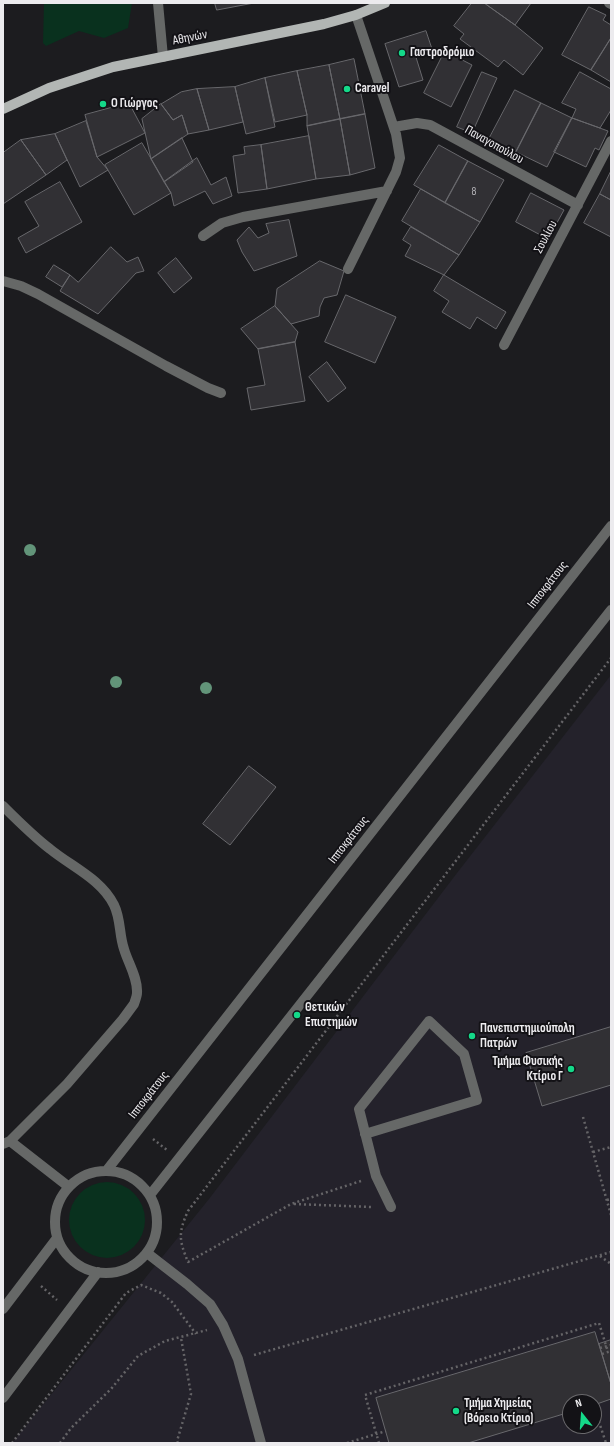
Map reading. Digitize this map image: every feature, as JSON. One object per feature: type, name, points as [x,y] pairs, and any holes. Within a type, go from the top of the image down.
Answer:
[{"type":"main road","name":"Αθηνών","points":[[3,109],[49,88],[113,67],[297,30],[356,16],[385,3]]},
{"type":"street","points":[[158,3],[163,57]]},
{"type":"street","points":[[348,269],[396,172],[400,158],[394,127],[356,16]]},
{"type":"street","name":"Παναγοπούλου","points":[[394,127],[424,123],[437,128],[578,205]]},
{"type":"street","name":"Σουλίου","points":[[504,345],[611,141]]},
{"type":"street","points":[[203,236],[222,223],[243,217],[387,191]]},
{"type":"street","points":[[3,282],[21,286],[38,294],[189,379],[221,393]]},
{"type":"street","name":"Ιπποκράτους","points":[[107,1170],[611,526]]},
{"type":"street","points":[[150,1195],[611,610]]},
{"type":"street","points":[[3,806],[50,849],[79,869],[99,885],[107,894],[114,905],[119,919],[120,934],[124,950],[135,978],[137,992],[134,1004],[123,1019],[67,1084],[7,1142],[69,1187]]},
{"type":"street","points":[[365,1134],[477,1100],[464,1054],[429,1021],[359,1109],[365,1134],[376,1176],[391,1207]]},
{"type":"street","points":[[107,1170],[124,1174],[139,1182],[150,1195],[156,1209],[158,1225],[154,1240],[146,1253],[136,1263],[125,1269],[112,1273],[98,1272],[84,1268],[72,1260],[63,1250],[57,1238],[55,1222],[57,1206],[65,1191],[76,1180],[91,1172],[107,1170]]},
{"type":"street","points":[[3,1309],[57,1238]]},
{"type":"street","points":[[146,1253],[187,1284],[210,1304],[223,1325],[238,1359],[260,1443]]},
{"type":"street","points":[[3,1398],[98,1272]]},
{"type":"path","points":[[376,1176],[291,1204],[188,1262],[181,1246],[181,1226],[188,1211],[611,658]]},
{"type":"path","points":[[583,1116],[611,1215]]},
{"type":"path","points":[[153,1139],[168,1151]]},
{"type":"path","points":[[593,1152],[611,1147]]},
{"type":"path","points":[[607,1200],[611,1199]]},
{"type":"path","points":[[291,1204],[391,1207]]},
{"type":"path","points":[[238,1359],[611,1252]]},
{"type":"path","points":[[600,1256],[611,1264]]},
{"type":"path","points":[[12,1443],[126,1293],[141,1284],[161,1293],[172,1302],[196,1334]]},
{"type":"path","points":[[41,1286],[58,1301]]},
{"type":"path","points":[[379,1443],[365,1395],[599,1323],[610,1352],[602,1354]]},
{"type":"path","points":[[60,1443],[71,1428],[111,1389],[138,1356],[165,1341],[196,1334],[223,1325]]},
{"type":"path","points":[[178,1443],[177,1441],[191,1394],[181,1338]]},
{"type":"path","points":[[600,1348],[611,1345]]},
{"type":"path","points":[[347,1443],[386,1431]]},
{"type":"path","points":[[602,1431],[606,1443]]},
{"type":"shaded area","name":"Πανεπιστημιούπολη Πατρών","points":[[611,675],[611,1443],[12,1443],[209,1199],[457,873]]},
{"type":"green space","points":[[44,3],[132,3],[128,28],[104,38],[79,31],[46,46],[43,43]]},
{"type":"green space","points":[[107,1182],[122,1185],[134,1193],[142,1205],[145,1220],[142,1235],[134,1247],[122,1255],[107,1258],[92,1255],[80,1247],[72,1235],[69,1220],[72,1205],[80,1193],[92,1185]]},
{"type":"building","points":[[215,3],[254,3],[217,10]]},
{"type":"building","points":[[472,3],[484,3],[515,25],[543,48],[523,75],[504,60],[498,67],[460,39],[464,34],[454,26]]},
{"type":"building","points":[[488,3],[531,3],[515,25],[487,5]]},
{"type":"building","points":[[589,7],[606,15],[603,20],[611,25],[611,38],[591,70],[562,55]]},
{"type":"building","points":[[426,31],[432,49],[415,54],[423,80],[399,87],[385,44]]},
{"type":"building","points":[[611,38],[611,82],[591,70]]},
{"type":"building","points":[[445,51],[472,65],[451,107],[424,93]]},
{"type":"building","name":"Caravel","points":[[354,59],[365,114],[340,119],[329,65]]},
{"type":"building","points":[[329,65],[340,119],[307,126],[307,115],[297,71]]},
{"type":"building","points":[[297,71],[307,115],[275,122],[265,78]]},
{"type":"building","points":[[482,72],[497,78],[472,133],[457,127]]},
{"type":"building","points":[[580,72],[611,89],[611,110],[600,128],[572,118],[576,109],[562,103]]},
{"type":"building","points":[[265,78],[275,127],[246,134],[235,87]]},
{"type":"building","points":[[235,87],[243,122],[209,130],[197,89]]},
{"type":"building","points":[[197,89],[209,130],[188,134],[182,115],[173,120],[161,104],[181,92]]},
{"type":"building","points":[[515,90],[541,103],[516,152],[489,139]]},
{"type":"building","points":[[129,103],[145,133],[97,157],[85,115]]},
{"type":"building","points":[[541,103],[572,118],[547,167],[516,152]]},
{"type":"building","points":[[161,104],[173,120],[182,115],[188,134],[151,159],[142,119]]},
{"type":"building","points":[[365,114],[375,168],[350,175],[340,119]]},
{"type":"building","points":[[572,118],[608,131],[599,150],[595,148],[586,167],[554,152]]},
{"type":"building","points":[[340,119],[350,175],[316,179],[307,126]]},
{"type":"building","points":[[86,121],[97,157],[108,170],[80,187],[55,134]]},
{"type":"building","points":[[55,134],[67,160],[46,175],[21,140]]},
{"type":"building","points":[[309,136],[316,179],[267,189],[261,145]]},
{"type":"building","points":[[182,138],[193,162],[164,182],[151,159]]},
{"type":"building","points":[[21,140],[46,175],[3,204],[3,153]]},
{"type":"building","points":[[142,143],[171,193],[134,215],[105,165]]},
{"type":"building","points":[[261,145],[267,189],[238,193],[233,156],[245,154],[244,147]]},
{"type":"building","points":[[439,145],[468,161],[445,203],[414,185]]},
{"type":"building","points":[[197,158],[211,185],[226,177],[232,196],[213,204],[205,191],[174,206],[171,193],[164,182]]},
{"type":"building","points":[[468,161],[504,180],[480,222],[445,203]]},
{"type":"building","points":[[611,171],[611,200],[600,194]]},
{"type":"building","points":[[60,182],[82,222],[26,253],[18,238],[39,226],[25,202]]},
{"type":"building","points":[[421,189],[480,222],[459,255],[402,221]]},
{"type":"building","points":[[531,193],[564,210],[548,239],[516,222]]},
{"type":"building","points":[[600,194],[611,200],[611,237],[584,223]]},
{"type":"building","points":[[289,220],[297,256],[254,271],[242,252],[237,240],[249,227],[258,238],[269,233],[266,224]]},
{"type":"building","points":[[411,227],[459,255],[444,275],[405,256],[411,245],[403,240]]},
{"type":"building","points":[[111,247],[127,262],[138,257],[144,271],[136,273],[98,314],[60,291],[70,275],[78,282]]},
{"type":"building","points":[[176,258],[192,278],[174,293],[158,273]]},
{"type":"building","points":[[320,261],[344,271],[337,295],[324,298],[320,307],[319,316],[291,324],[275,306],[277,289]]},
{"type":"building","points":[[54,265],[70,275],[62,287],[46,277]]},
{"type":"building","points":[[444,275],[506,312],[496,329],[477,317],[470,329],[442,312],[449,301],[434,291]]},
{"type":"building","points":[[346,295],[396,317],[375,363],[325,342]]},
{"type":"building","points":[[275,306],[298,332],[295,342],[258,349],[241,329]]},
{"type":"building","points":[[295,342],[305,401],[251,410],[247,388],[265,385],[258,349]]},
{"type":"building","points":[[327,362],[346,388],[328,402],[309,377]]},
{"type":"building","points":[[249,766],[276,787],[230,845],[203,824]]},
{"type":"building","name":"Τμήμα Φυσικής Κτίριο Γ","points":[[611,1027],[611,1085],[542,1106],[526,1053]]},
{"type":"building","points":[[595,1332],[611,1384],[611,1399],[602,1402],[602,1394],[562,1394],[562,1414],[468,1443],[389,1443],[376,1398]]},
{"type":"building","points":[[611,1340],[611,1384],[599,1344]]},
{"type":"place","name":"Γαστροδρόμιο","points":[[402,53]]},
{"type":"place","name":"Caravel","points":[[347,89]]},
{"type":"place","name":"Ο Γιώργος","points":[[103,104]]},
{"type":"place","name":"Θετικών Επιστημών","points":[[297,1015]]},
{"type":"place","name":"Πανεπιστημιούπολη Πατρών","points":[[472,1036]]},
{"type":"place","name":"Τμήμα Φυσικής Κτίριο Γ","points":[[571,1069]]},
{"type":"place","name":"Τμήμα Xημείας (Βόρειο Κτίριο)","points":[[456,1411]]}]
